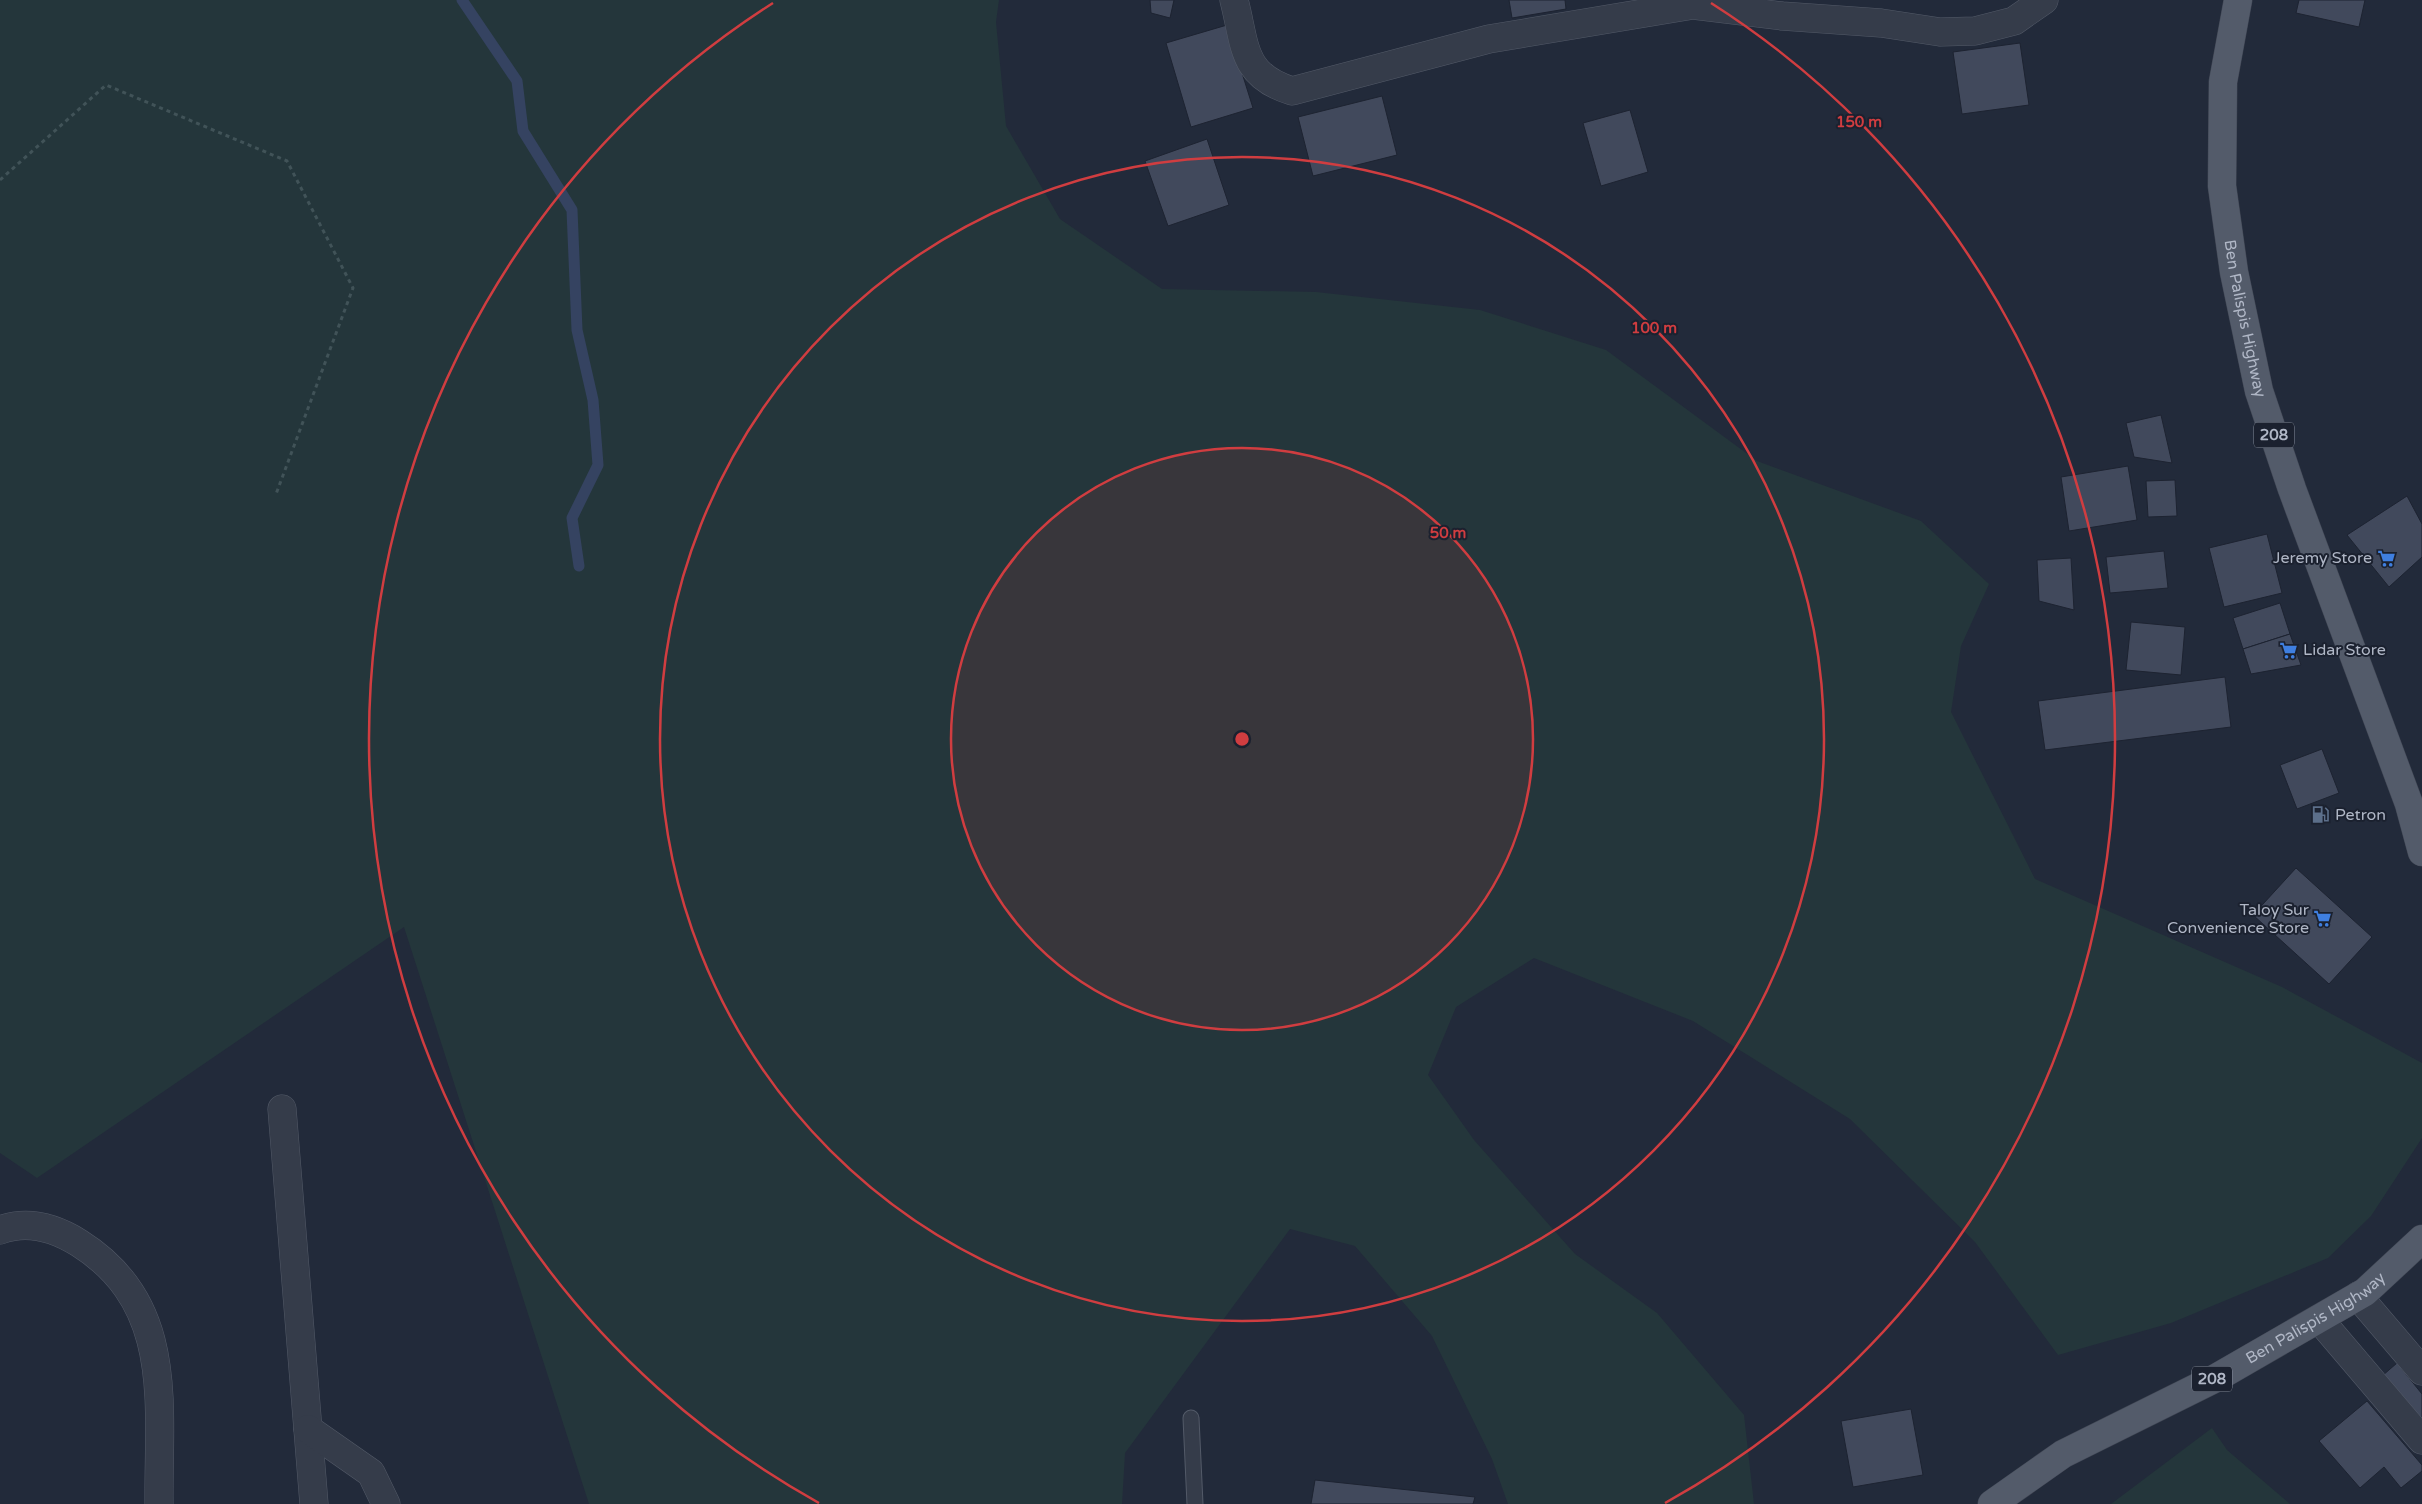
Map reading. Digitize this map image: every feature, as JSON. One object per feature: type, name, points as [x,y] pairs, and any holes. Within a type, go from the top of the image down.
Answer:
[{"type":"main road","name":"Ben Palispis Highway","points":[[2238,0],[2223,82],[2222,186],[2234,272],[2259,391],[2292,489],[2409,804],[2422,852]]},
{"type":"main road","name":"Ben Palispis Highway","points":[[1992,1504],[2063,1454],[2216,1378],[2358,1296],[2422,1239]]},
{"type":"street","points":[[1234,0],[1250,63],[1262,78],[1274,85],[1292,91],[1489,40],[1693,5],[1782,16],[1884,11],[1940,32],[1975,31],[2014,21],[2044,0]]},
{"type":"street","points":[[282,1109],[314,1504]]},
{"type":"street","points":[[0,1230],[16,1224],[48,1228],[67,1236],[93,1252],[132,1292],[150,1331],[158,1368],[160,1504]]},
{"type":"street","points":[[2358,1296],[2422,1371]]},
{"type":"street","points":[[2319,1319],[2422,1440]]},
{"type":"street","points":[[308,1429],[370,1473],[386,1504]]},
{"type":"lane","points":[[1191,1418],[1195,1504]]},
{"type":"path","points":[[0,180],[106,85],[287,161],[353,288],[276,494]]},
{"type":"shaded area","points":[[0,0],[999,0],[996,22],[1006,126],[1060,219],[1162,289],[1316,292],[1480,310],[1606,350],[1757,461],[1921,521],[1989,584],[1961,646],[1951,712],[2035,879],[2282,987],[2422,1063],[2422,1138],[2371,1216],[2328,1258],[2171,1323],[2058,1355],[1975,1242],[1850,1119],[1693,1021],[1534,958],[1456,1007],[1428,1075],[1474,1140],[1575,1254],[1657,1313],[1744,1415],[1754,1504],[1508,1504],[1492,1459],[1432,1336],[1355,1246],[1290,1229],[1125,1453],[1122,1504],[589,1504],[404,927],[37,1178],[0,1153]]},
{"type":"shaded area","points":[[2212,1428],[2227,1450],[2290,1504],[2111,1504]]},
{"type":"building","points":[[1150,0],[1174,0],[1170,18],[1151,13]]},
{"type":"building","points":[[1509,0],[1565,0],[1566,9],[1512,18]]},
{"type":"building","points":[[2299,0],[2365,0],[2359,27],[2296,13]]},
{"type":"building","points":[[1227,25],[1253,108],[1191,127],[1166,43]]},
{"type":"building","points":[[2020,43],[2029,105],[1962,114],[1953,52]]},
{"type":"building","points":[[1382,96],[1397,155],[1313,176],[1298,117]]},
{"type":"building","points":[[1630,110],[1648,172],[1601,186],[1583,123]]},
{"type":"building","points":[[1207,139],[1229,205],[1168,226],[1145,161]]},
{"type":"building","points":[[2161,415],[2172,463],[2134,457],[2126,423]]},
{"type":"building","points":[[2128,466],[2137,520],[2069,531],[2061,477]]},
{"type":"building","points":[[2175,480],[2177,516],[2148,517],[2146,481]]},
{"type":"building","points":[[2407,496],[2422,524],[2422,557],[2389,587],[2347,535]]},
{"type":"building","points":[[2267,534],[2282,593],[2224,607],[2209,548]]},
{"type":"building","points":[[2164,551],[2168,588],[2110,593],[2106,557]]},
{"type":"building","points":[[2071,558],[2074,610],[2039,601],[2037,560]]},
{"type":"building","points":[[2280,603],[2290,634],[2243,649],[2233,618]]},
{"type":"building","points":[[2131,622],[2185,627],[2181,675],[2126,670]]},
{"type":"building","points":[[2290,634],[2301,665],[2251,674],[2243,649]]},
{"type":"building","points":[[2225,677],[2231,727],[2045,750],[2038,701]]},
{"type":"building","points":[[2322,749],[2339,793],[2297,809],[2280,765]]},
{"type":"building","points":[[2296,868],[2372,937],[2329,984],[2253,915]]},
{"type":"building","points":[[2397,1363],[2422,1394],[2422,1425],[2382,1376]]},
{"type":"building","points":[[2367,1401],[2422,1465],[2422,1471],[2401,1488],[2384,1467],[2360,1488],[2319,1441]]},
{"type":"building","points":[[1911,1409],[1923,1475],[1853,1487],[1841,1421]]},
{"type":"building","points":[[1315,1480],[1475,1497],[1473,1504],[1311,1504]]},
{"type":"waterway","points":[[462,0],[517,81],[523,131],[572,210],[577,330],[593,400],[598,465],[572,518],[579,566]]},
{"type":"place","name":"Jeremy Store","points":[[2386,558]]},
{"type":"place","name":"Lidar Store","points":[[2289,650]]},
{"type":"place","name":"Petron","points":[[2321,815]]},
{"type":"place","name":"Taloy Sur Convenience Store","points":[[2323,919]]}]
